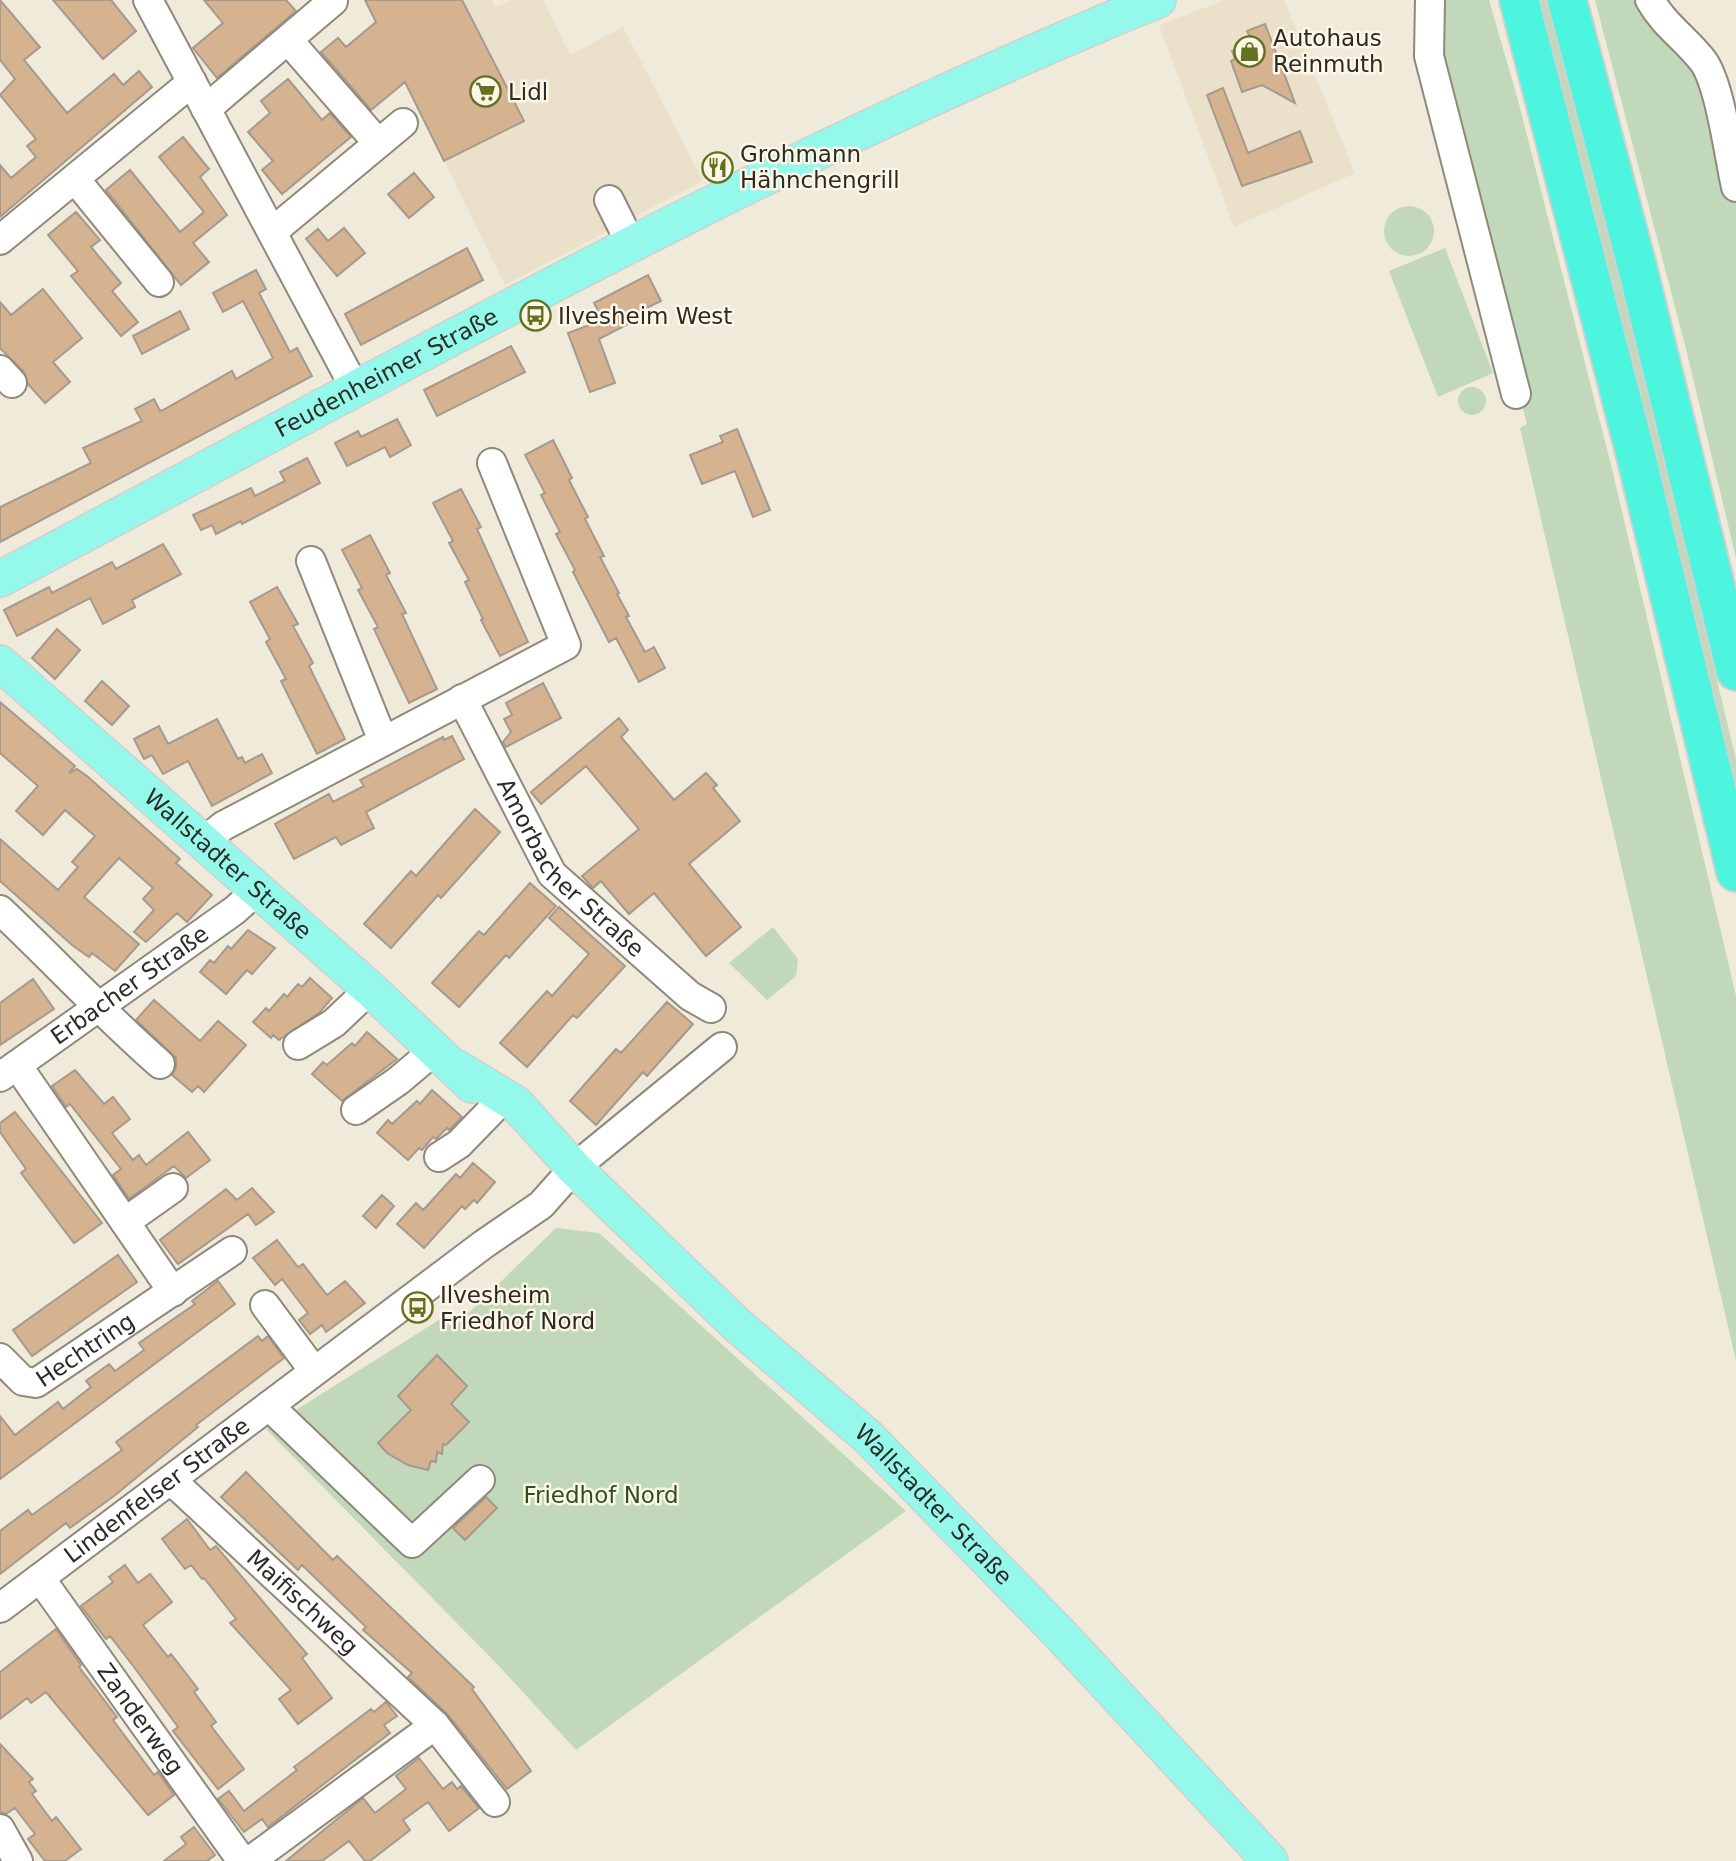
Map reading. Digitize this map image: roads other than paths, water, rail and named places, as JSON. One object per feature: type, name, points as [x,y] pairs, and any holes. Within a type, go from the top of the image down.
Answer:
[{"type":"highway","points":[[1519,0],[1636,452],[1736,872]]},
{"type":"highway","points":[[1567,0],[1638,270],[1736,671]]},
{"type":"main road","name":"Feudenheimer Straße","points":[[0,579],[631,244],[909,106],[1158,0]]},
{"type":"main road","name":"Wallstadter Straße","points":[[0,663],[447,1058],[493,1109],[537,1146],[574,1168]]},
{"type":"main road","name":"Wallstadter Straße","points":[[447,1058],[516,1104],[574,1168],[736,1324],[868,1437],[1060,1634],[1270,1861]]},
{"type":"street","points":[[148,0],[356,390]]},
{"type":"street","points":[[1430,0],[1429,56],[1516,394]]},
{"type":"street","points":[[1650,0],[1669,28],[1703,62],[1712,79],[1736,187]]},
{"type":"street","points":[[206,109],[288,40],[318,5]]},
{"type":"street","points":[[288,40],[378,144]]},
{"type":"street","points":[[0,240],[192,82]]},
{"type":"street","points":[[272,232],[403,122]]},
{"type":"street","points":[[75,179],[159,282]]},
{"type":"street","points":[[609,200],[631,244]]},
{"type":"street","points":[[203,842],[223,826],[566,645],[492,463]]},
{"type":"street","points":[[311,561],[383,741]]},
{"type":"street","name":"Amorbacher Straße","points":[[463,699],[552,874],[690,996],[711,1008]]},
{"type":"street","name":"Erbacher Straße","points":[[8,1071],[235,910],[257,890]]},
{"type":"street","points":[[0,910],[160,1064]]},
{"type":"street","points":[[298,1045],[334,1023],[370,989]]},
{"type":"street","name":"Lindenfelser Straße","points":[[0,1608],[484,1244],[527,1193],[574,1168],[722,1047]]},
{"type":"street","points":[[356,1110],[398,1082],[447,1058]]},
{"type":"street","points":[[8,1071],[125,1222],[173,1292]]},
{"type":"street","points":[[439,1157],[458,1144],[493,1109]]},
{"type":"street","points":[[125,1222],[173,1188]]},
{"type":"street","name":"Hechtring","points":[[0,1358],[23,1381],[36,1384],[232,1251]]},
{"type":"street","points":[[265,1306],[314,1371]]},
{"type":"street","points":[[269,1406],[412,1543],[480,1480]]},
{"type":"street","name":"Maifischweg","points":[[172,1480],[435,1725],[495,1802]]},
{"type":"street","name":"Zanderweg","points":[[40,1578],[242,1861]]},
{"type":"street","points":[[250,1861],[435,1725]]},
{"type":"place","name":"Autohaus Reinmuth","points":[[1250,51]]},
{"type":"place","name":"Lidl","points":[[485,92]]},
{"type":"place","name":"Grohmann Hähnchengrill","points":[[717,167]]},
{"type":"place","name":"Ilvesheim West","points":[[535,316]]},
{"type":"place","name":"Ilvesheim Friedhof Nord","points":[[417,1308]]},
{"type":"park label","name":"Friedhof Nord","points":[[601,1495]]}]
